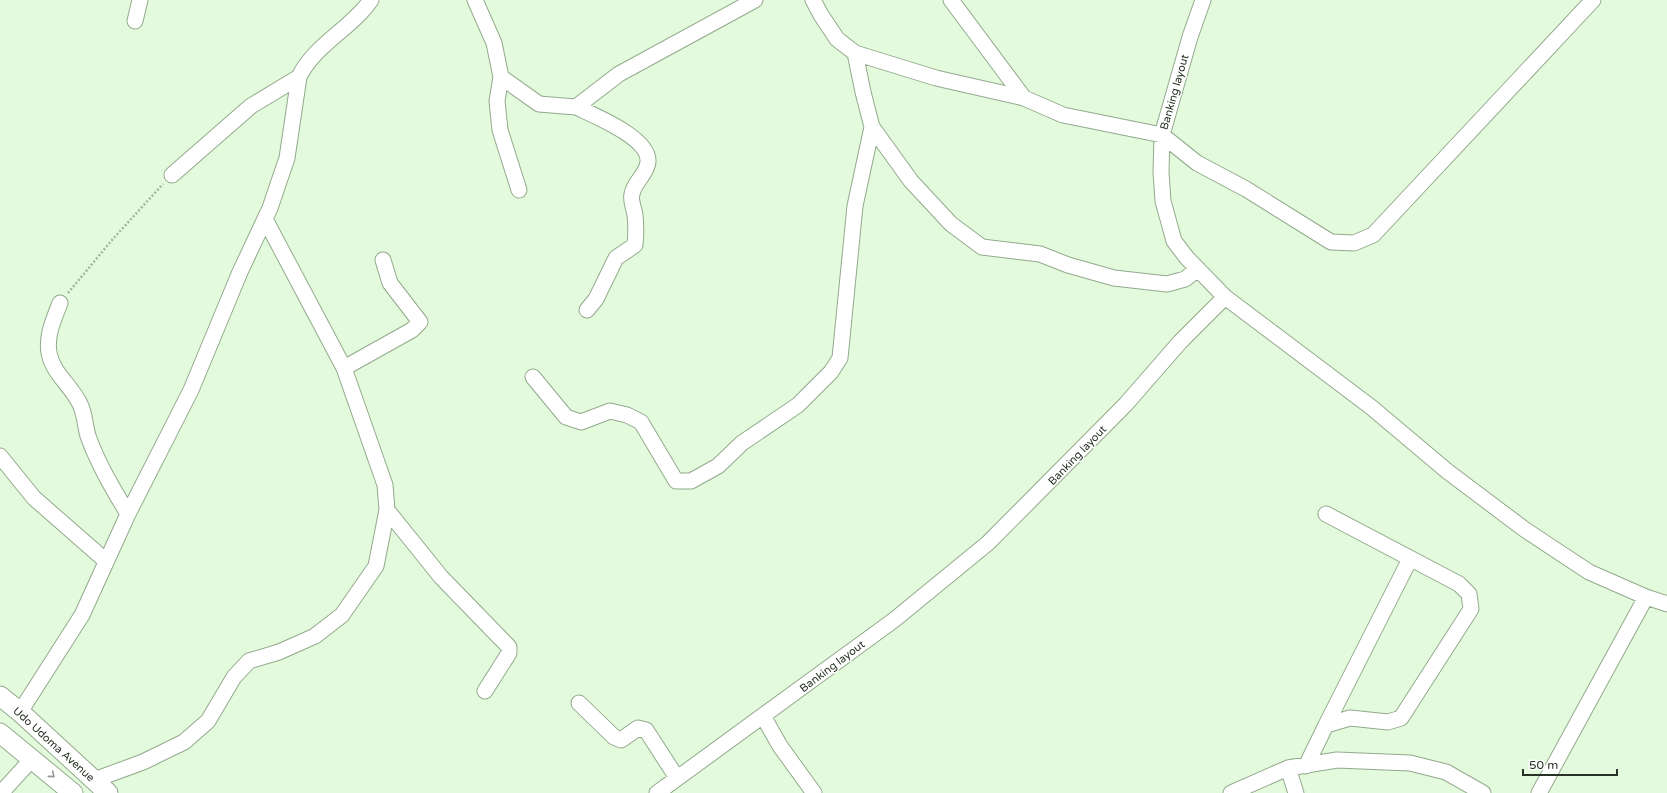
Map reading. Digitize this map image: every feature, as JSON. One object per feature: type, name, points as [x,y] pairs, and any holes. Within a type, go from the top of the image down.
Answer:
[{"type":"main road","name":"Udo Udoma Avenue","points":[[0,696],[20,712],[101,787]]},
{"type":"main road","points":[[0,734],[73,793]]},
{"type":"street","points":[[135,21],[140,0]]},
{"type":"street","points":[[20,712],[82,615],[128,514],[191,390],[240,272],[265,220],[287,158],[299,77],[302,70],[328,41],[365,8],[371,0]]},
{"type":"street","points":[[475,0],[494,43],[501,77],[497,101],[500,130],[519,190]]},
{"type":"street","points":[[576,107],[619,74],[755,0]]},
{"type":"street","points":[[813,0],[820,15],[837,39],[855,53],[936,78],[1024,98],[1063,115],[1162,135],[1197,164],[1246,189],[1331,242],[1354,243],[1373,235],[1593,0]]},
{"type":"street","points":[[951,0],[1024,98]]},
{"type":"street","name":"Banking layout","points":[[657,793],[894,620],[988,544],[1126,404],[1180,342],[1225,297],[1174,241],[1164,201],[1161,172],[1162,135],[1190,37],[1203,0]]},
{"type":"street","points":[[855,53],[872,127],[911,181],[951,224],[982,246],[1040,254],[1068,265],[1114,278],[1166,284],[1185,279],[1198,269]]},
{"type":"street","points":[[172,175],[251,106],[299,77]]},
{"type":"street","points":[[501,77],[539,104],[576,107],[639,141],[647,152],[648,162],[646,169],[634,185],[631,195],[635,215],[635,246],[616,258],[596,299],[587,310]]},
{"type":"street","points":[[533,377],[566,417],[581,422],[610,411],[627,414],[641,422],[676,481],[691,481],[718,466],[742,443],[798,405],[831,372],[840,358],[855,206],[872,127]]},
{"type":"street","points":[[101,787],[143,762],[184,742],[208,721],[234,677],[249,661],[280,652],[314,636],[342,614],[376,566],[388,510],[386,485],[344,368],[265,220]]},
{"type":"street","points":[[344,368],[412,330],[420,322],[390,283],[383,260]]},
{"type":"street","points":[[1225,297],[1371,407],[1447,472],[1524,529],[1589,572],[1646,597],[1667,604]]},
{"type":"street","points":[[60,303],[50,327],[48,351],[51,361],[60,378],[70,387],[81,405],[88,435],[102,470],[128,514]]},
{"type":"street","points":[[0,456],[34,498],[106,561]]},
{"type":"street","points":[[388,510],[441,577],[509,648],[509,653],[485,691]]},
{"type":"street","points":[[1326,514],[1459,584],[1469,594],[1471,609],[1401,718],[1388,722],[1350,718],[1326,725]]},
{"type":"street","points":[[1306,766],[1410,558]]},
{"type":"street","points":[[1539,793],[1646,597]]},
{"type":"street","points":[[579,703],[614,737],[621,740],[638,728],[646,730],[677,778]]},
{"type":"street","points":[[763,716],[780,746],[814,793]]},
{"type":"street","points":[[1,793],[32,759]]},
{"type":"street","points":[[1231,793],[1288,768],[1337,760],[1410,764],[1446,772],[1483,793]]},
{"type":"street","points":[[1288,768],[1296,793]]},
{"type":"path","points":[[60,303],[112,240],[172,175]]}]
